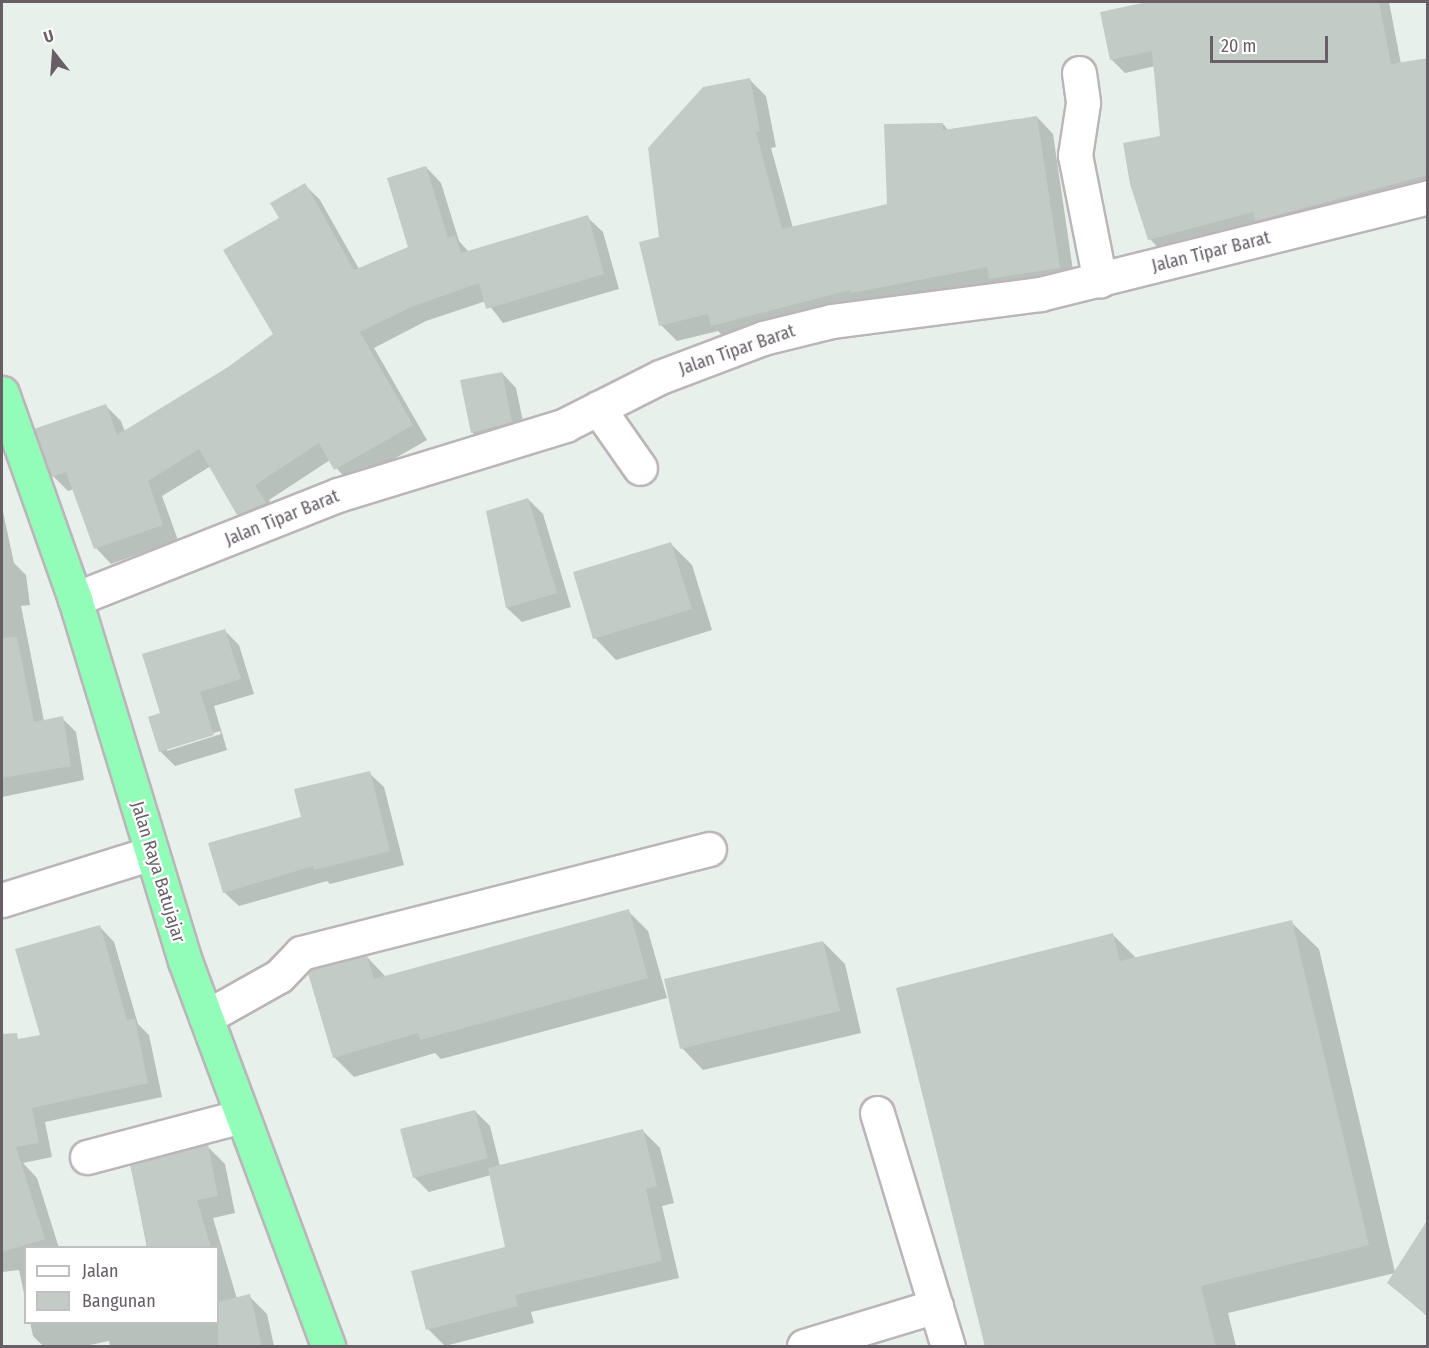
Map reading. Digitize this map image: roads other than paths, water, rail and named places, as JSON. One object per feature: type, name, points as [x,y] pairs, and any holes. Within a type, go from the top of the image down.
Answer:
[{"type":"highway","name":"Jalan Raya Batujajar","points":[[2,393],[75,599],[152,853],[206,1017],[328,1347]]},
{"type":"street","points":[[1079,74],[1083,103],[1075,155],[1100,281]]},
{"type":"street","name":"Jalan Tipar Barat","points":[[75,599],[338,495],[554,429],[713,355],[800,327],[1040,294],[1428,198]]},
{"type":"street","points":[[598,408],[640,468]]},
{"type":"street","points":[[206,1017],[279,976],[302,953],[709,849]]},
{"type":"street","points":[[2,900],[152,853]]},
{"type":"street","points":[[877,1113],[948,1347]]},
{"type":"street","points":[[87,1157],[242,1116]]},
{"type":"street","points":[[804,1347],[936,1306]]}]
